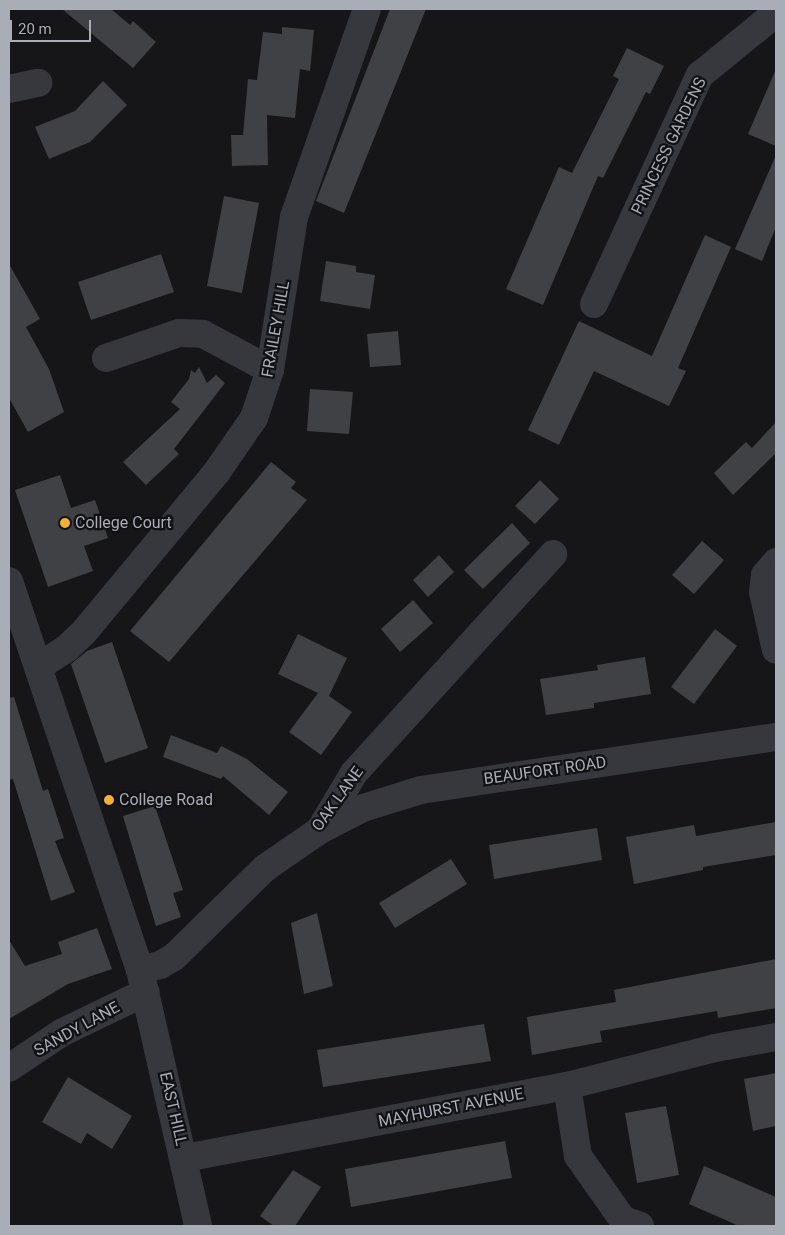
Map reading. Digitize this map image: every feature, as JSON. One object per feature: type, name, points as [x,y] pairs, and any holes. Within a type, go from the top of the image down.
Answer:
[{"type":"street","name":"FRAILEY HILL","points":[[38,667],[67,648],[84,632],[216,473],[254,418],[270,370],[294,216],[367,9]]},
{"type":"street","name":"PRINCESS GARDENS","points":[[594,304],[700,76],[776,13]]},
{"type":"street","points":[[9,89],[38,83]]},
{"type":"street","points":[[106,358],[178,333],[203,334],[270,370]]},
{"type":"street","name":"OAK LANE","points":[[143,981],[160,965],[174,956],[265,868],[320,830],[354,773],[553,554]]},
{"type":"street","points":[[776,562],[765,575],[764,592],[776,650]]},
{"type":"street","points":[[9,581],[143,981]]},
{"type":"street","name":"BEAUFORT ROAD","points":[[320,830],[363,808],[421,790],[776,737]]},
{"type":"street","name":"SANDY LANE","points":[[9,1068],[143,981]]},
{"type":"street","name":"EAST HILL","points":[[143,981],[198,1226]]},
{"type":"street","name":"MAYHURST AVENUE","points":[[184,1158],[567,1086],[715,1048],[776,1037]]},
{"type":"street","points":[[567,1086],[578,1156],[627,1224]]},
{"type":"building","points":[[62,9],[111,9],[130,25],[133,21],[156,42],[133,68]]},
{"type":"building","points":[[390,9],[426,9],[344,213],[316,201]]},
{"type":"building","points":[[282,27],[314,30],[310,71],[300,69],[295,118],[267,115],[268,165],[232,166],[231,135],[243,135],[248,79],[257,80],[263,32],[282,34]]},
{"type":"building","points":[[627,48],[664,66],[650,94],[646,92],[603,178],[598,176],[543,305],[506,289],[559,167],[572,173],[619,79],[613,76]]},
{"type":"building","points":[[776,69],[776,146],[748,134]]},
{"type":"building","points":[[103,81],[127,105],[90,142],[49,159],[35,127],[75,111]]},
{"type":"building","points":[[776,155],[776,227],[762,261],[735,249]]},
{"type":"building","points":[[224,196],[259,203],[242,293],[207,286]]},
{"type":"building","points":[[705,235],[731,247],[678,368],[686,371],[669,406],[594,371],[559,445],[528,430],[579,321],[652,356]]},
{"type":"building","points":[[161,254],[174,292],[91,320],[78,282]]},
{"type":"building","points":[[326,261],[356,266],[356,272],[375,275],[370,309],[320,301]]},
{"type":"building","points":[[9,264],[40,319],[26,327],[49,369],[64,412],[28,432],[9,398]]},
{"type":"building","points":[[398,331],[401,365],[370,367],[367,334]]},
{"type":"building","points":[[199,367],[207,383],[216,375],[225,383],[174,449],[179,454],[146,485],[123,462],[180,409],[171,402],[189,379],[191,370],[195,373]]},
{"type":"building","points":[[310,389],[353,392],[349,434],[307,431]]},
{"type":"building","points":[[776,422],[776,453],[733,495],[714,473],[746,442],[752,448]]},
{"type":"building","points":[[271,462],[296,482],[291,488],[307,500],[169,662],[130,631]]},
{"type":"building","name":"College Court","points":[[60,475],[71,508],[95,500],[108,538],[84,546],[93,571],[48,587],[15,490]]},
{"type":"building","points":[[540,480],[559,499],[535,524],[515,506]]},
{"type":"building","points":[[512,523],[530,543],[483,589],[464,570]]},
{"type":"building","points":[[702,541],[724,560],[694,594],[672,575]]},
{"type":"building","points":[[439,555],[454,572],[428,597],[413,580]]},
{"type":"building","points":[[413,600],[433,623],[400,652],[381,629]]},
{"type":"building","points":[[715,629],[737,646],[694,704],[671,687]]},
{"type":"building","points":[[298,634],[347,658],[329,696],[352,712],[321,755],[289,732],[318,693],[278,674]]},
{"type":"building","points":[[112,642],[148,748],[105,763],[71,664],[87,651]]},
{"type":"building","points":[[645,657],[651,694],[594,703],[594,708],[546,715],[540,679],[598,670],[597,665]]},
{"type":"building","points":[[14,697],[43,791],[48,789],[64,838],[55,841],[75,892],[51,901],[13,779],[9,780],[9,698]]},
{"type":"building","points":[[171,735],[217,753],[221,746],[247,759],[288,792],[269,815],[223,776],[221,779],[163,757]]},
{"type":"building","points":[[155,806],[183,890],[173,893],[181,917],[156,926],[123,816]]},
{"type":"building","points":[[776,822],[776,855],[703,867],[703,870],[634,884],[626,837],[694,825],[696,836]]},
{"type":"building","points":[[597,828],[602,860],[494,879],[489,845]]},
{"type":"building","points":[[451,859],[467,884],[395,928],[379,903]]},
{"type":"building","points":[[317,913],[333,986],[304,994],[291,923]]},
{"type":"building","points":[[97,928],[112,969],[68,984],[9,1019],[9,940],[25,966],[62,954],[58,942]]},
{"type":"building","points":[[776,959],[776,1008],[718,1018],[717,1011],[600,1031],[602,1042],[532,1055],[527,1017],[616,1002],[614,990]]},
{"type":"building","points":[[484,1024],[491,1061],[323,1087],[317,1050]]},
{"type":"building","points":[[776,1073],[776,1126],[753,1131],[744,1079]]},
{"type":"building","points":[[68,1077],[132,1116],[112,1149],[87,1133],[81,1144],[42,1122]]},
{"type":"building","points":[[666,1106],[679,1175],[637,1183],[625,1113]]},
{"type":"building","points":[[505,1141],[512,1178],[351,1207],[345,1169]]},
{"type":"building","points":[[704,1166],[776,1197],[776,1226],[739,1226],[689,1204]]},
{"type":"building","points":[[293,1170],[321,1187],[295,1226],[274,1226],[260,1216]]},
{"type":"place","name":"College Court","points":[[65,523]]},
{"type":"place","name":"College Road","points":[[109,800]]}]
